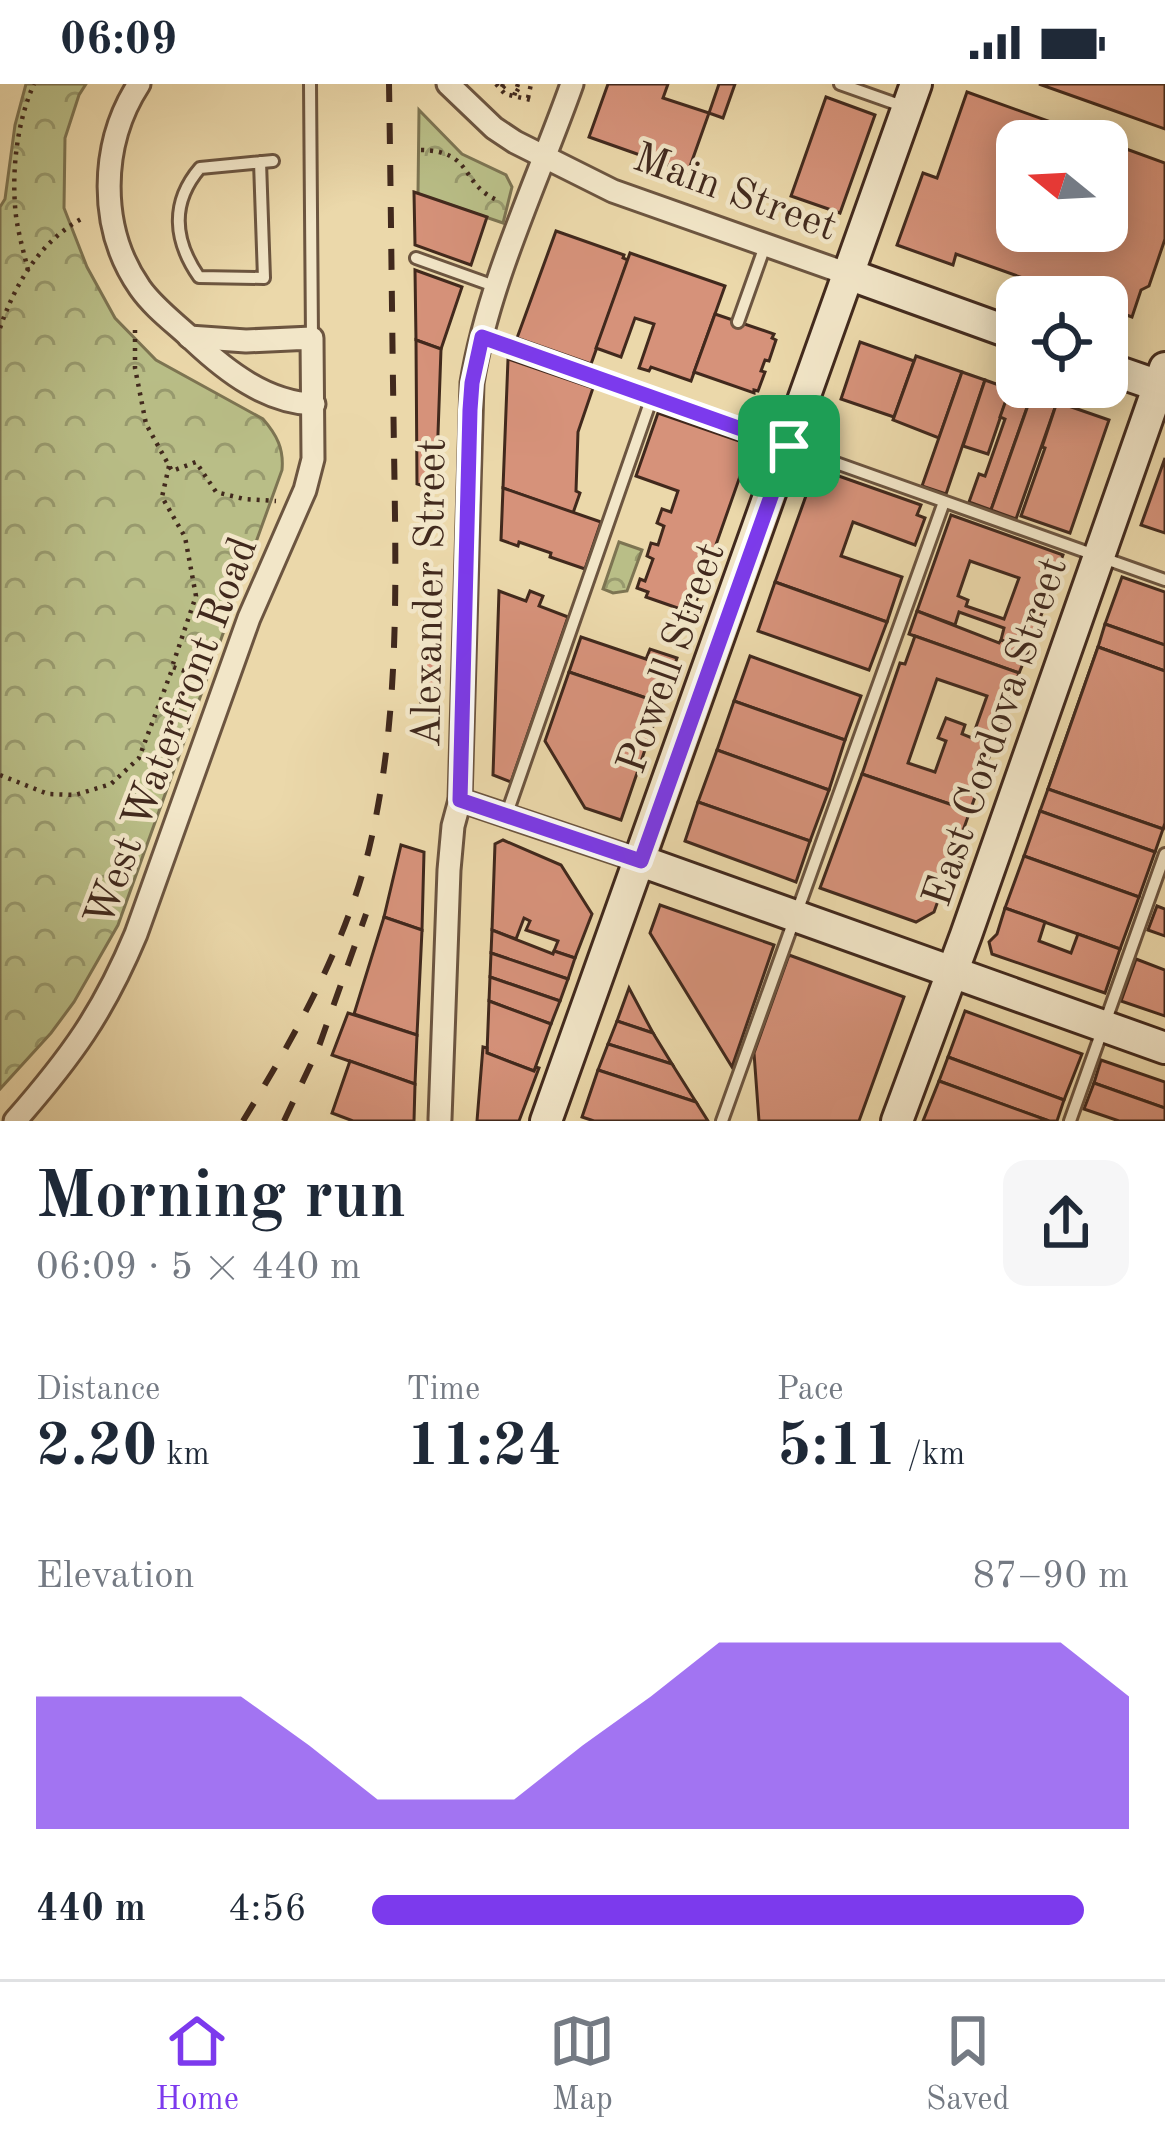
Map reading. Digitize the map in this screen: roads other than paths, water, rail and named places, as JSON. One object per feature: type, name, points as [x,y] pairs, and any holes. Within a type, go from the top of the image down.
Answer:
[{"type":"main road","name":"Powell Street","points":[[546,1121],[912,96]]},
{"type":"main road","name":"Main Street","points":[[848,274],[996,327]]},
{"type":"main road","points":[[1128,373],[1163,381]]},
{"type":"main road","name":"East Cordova Street","points":[[897,1121],[1163,381]]},
{"type":"main road","points":[[641,861],[1165,1048]]},
{"type":"street","points":[[139,84],[110,157],[110,207],[133,276],[153,304],[211,358],[252,386],[298,404],[314,404]]},
{"type":"street","name":"Main Street","points":[[448,84],[515,142],[613,191],[848,274]]},
{"type":"street","name":"Alexander Street","points":[[440,1119],[449,870],[460,800],[471,397],[497,287],[572,84]]},
{"type":"street","points":[[189,337],[312,338]]},
{"type":"street","name":"West Waterfront Road","points":[[15,1121],[96,1019],[136,934],[249,619],[305,490],[313,459],[312,338]]},
{"type":"street","points":[[460,800],[641,861]]},
{"type":"lane","points":[[310,84],[312,338]]},
{"type":"lane","points":[[840,84],[912,96]]},
{"type":"lane","points":[[267,162],[264,278],[200,277],[188,261],[179,232],[186,184],[200,168],[267,162]]},
{"type":"lane","points":[[739,322],[765,246]]},
{"type":"lane","points":[[416,258],[497,287]]},
{"type":"lane","points":[[482,337],[1165,580]]},
{"type":"lane","points":[[506,816],[652,397]]},
{"type":"lane","points":[[722,1121],[944,502]]},
{"type":"lane","points":[[1070,1121],[1165,854]]},
{"type":"railway","points":[[243,1121],[332,956],[359,885],[379,800],[391,700],[395,600],[389,84]]},
{"type":"railway","points":[[284,1121],[318,1049],[366,914]]}]
